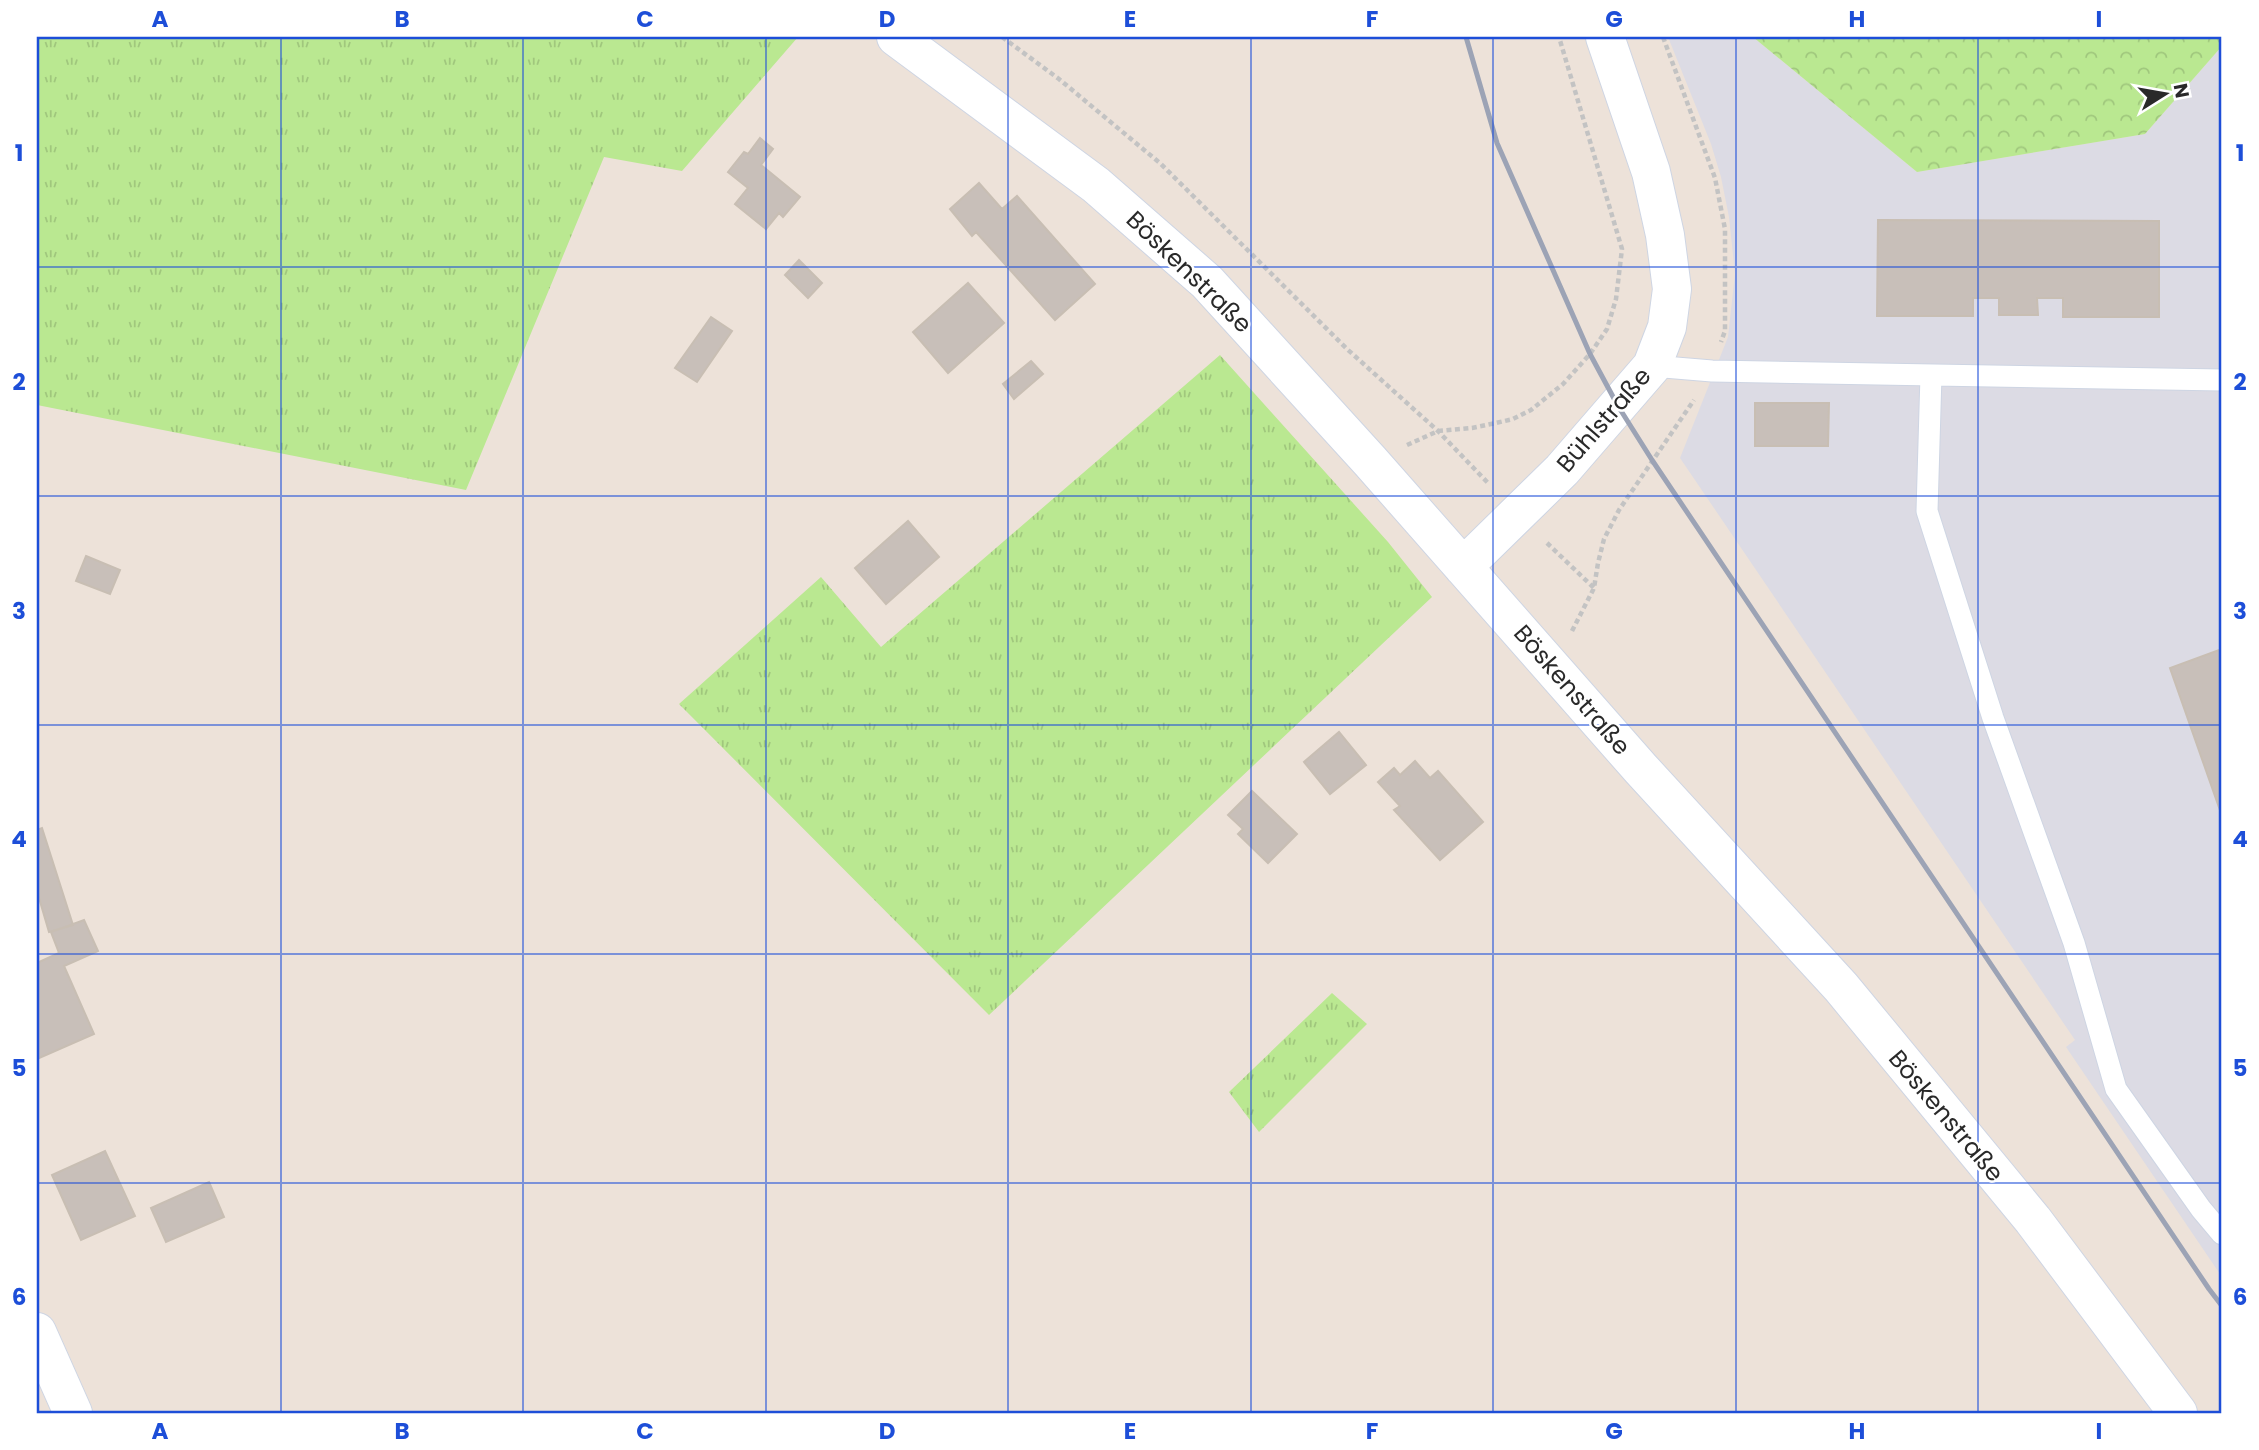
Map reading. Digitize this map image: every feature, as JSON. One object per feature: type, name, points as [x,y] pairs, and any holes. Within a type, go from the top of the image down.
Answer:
[{"type":"main road","name":"Böskenstraße","points":[[896,37],[1096,185],[1207,282],[1840,988],[2033,1220],[2178,1413]]},
{"type":"main road","name":"Bühlstraße","points":[[1463,567],[1562,470],[1652,366],[1667,327],[1672,289],[1665,235],[1616,43]]},
{"type":"main road","points":[[37,1332],[73,1413]]},
{"type":"lane","points":[[1652,366],[1712,371],[2222,380]]},
{"type":"lane","points":[[1931,375],[1927,511],[1993,718],[2074,943],[2116,1089],[2201,1209],[2222,1234]]},
{"type":"path","points":[[1002,37],[1059,79],[1161,164],[1347,349],[1438,431],[1594,588]]},
{"type":"path","points":[[1370,461],[1438,431],[1496,423],[1513,419],[1531,410],[1563,384],[1608,329],[1616,299],[1622,249],[1559,37]]},
{"type":"shaded area","points":[[1668,37],[1753,37],[1917,172],[2145,134],[2222,46],[2222,1277],[2066,1047],[2075,1040],[1680,458],[1728,337],[1735,274],[1729,217],[1721,177],[1711,144]]},
{"type":"green space","points":[[37,37],[798,37],[682,171],[604,157],[466,490],[37,405]]},
{"type":"green space","points":[[1753,37],[2222,37],[2222,46],[2145,134],[1917,172]]},
{"type":"green space","points":[[1220,355],[1388,542],[1432,597],[989,1015],[679,704],[821,577],[881,647]]},
{"type":"green space","points":[[1332,993],[1367,1024],[1259,1132],[1229,1092]]},
{"type":"building","points":[[760,138],[773,149],[761,165],[800,197],[783,217],[779,213],[766,229],[735,204],[748,188],[728,172],[744,152],[748,154]]},
{"type":"building","points":[[979,183],[1002,209],[1017,196],[1095,284],[1055,320],[976,232],[972,236],[950,209]]},
{"type":"building","points":[[1878,220],[2159,221],[2159,317],[2063,317],[2063,298],[2037,298],[2038,315],[1999,315],[1999,298],[1973,298],[1973,316],[1877,316]]},
{"type":"building","points":[[799,260],[822,283],[808,298],[785,275]]},
{"type":"building","points":[[968,283],[1004,323],[948,373],[913,332]]},
{"type":"building","points":[[711,317],[732,331],[697,382],[675,368]]},
{"type":"building","points":[[1031,361],[1043,374],[1014,399],[1003,384]]},
{"type":"building","points":[[1755,403],[1829,403],[1828,446],[1755,446]]},
{"type":"building","points":[[908,521],[939,557],[886,604],[855,568]]},
{"type":"building","points":[[86,556],[120,570],[110,594],[76,581]]},
{"type":"building","points":[[2222,649],[2222,816],[2170,668]]},
{"type":"building","points":[[1339,732],[1366,765],[1330,794],[1304,762]]},
{"type":"building","points":[[1415,761],[1430,778],[1438,771],[1483,822],[1440,860],[1394,810],[1400,806],[1378,782],[1394,768],[1400,775]]},
{"type":"building","points":[[1252,791],[1297,834],[1268,863],[1238,834],[1243,829],[1228,815]]},
{"type":"building","points":[[42,828],[73,925],[49,932],[37,891],[37,830]]},
{"type":"building","points":[[84,920],[98,951],[64,966],[94,1034],[37,1059],[37,963],[59,953],[51,932]]},
{"type":"building","points":[[105,1151],[135,1216],[81,1240],[52,1175]]},
{"type":"building","points":[[209,1182],[224,1217],[166,1242],[151,1208]]},
{"type":"railway","points":[[1466,37],[1497,143],[1590,354],[1618,406],[2222,1306]]}]
